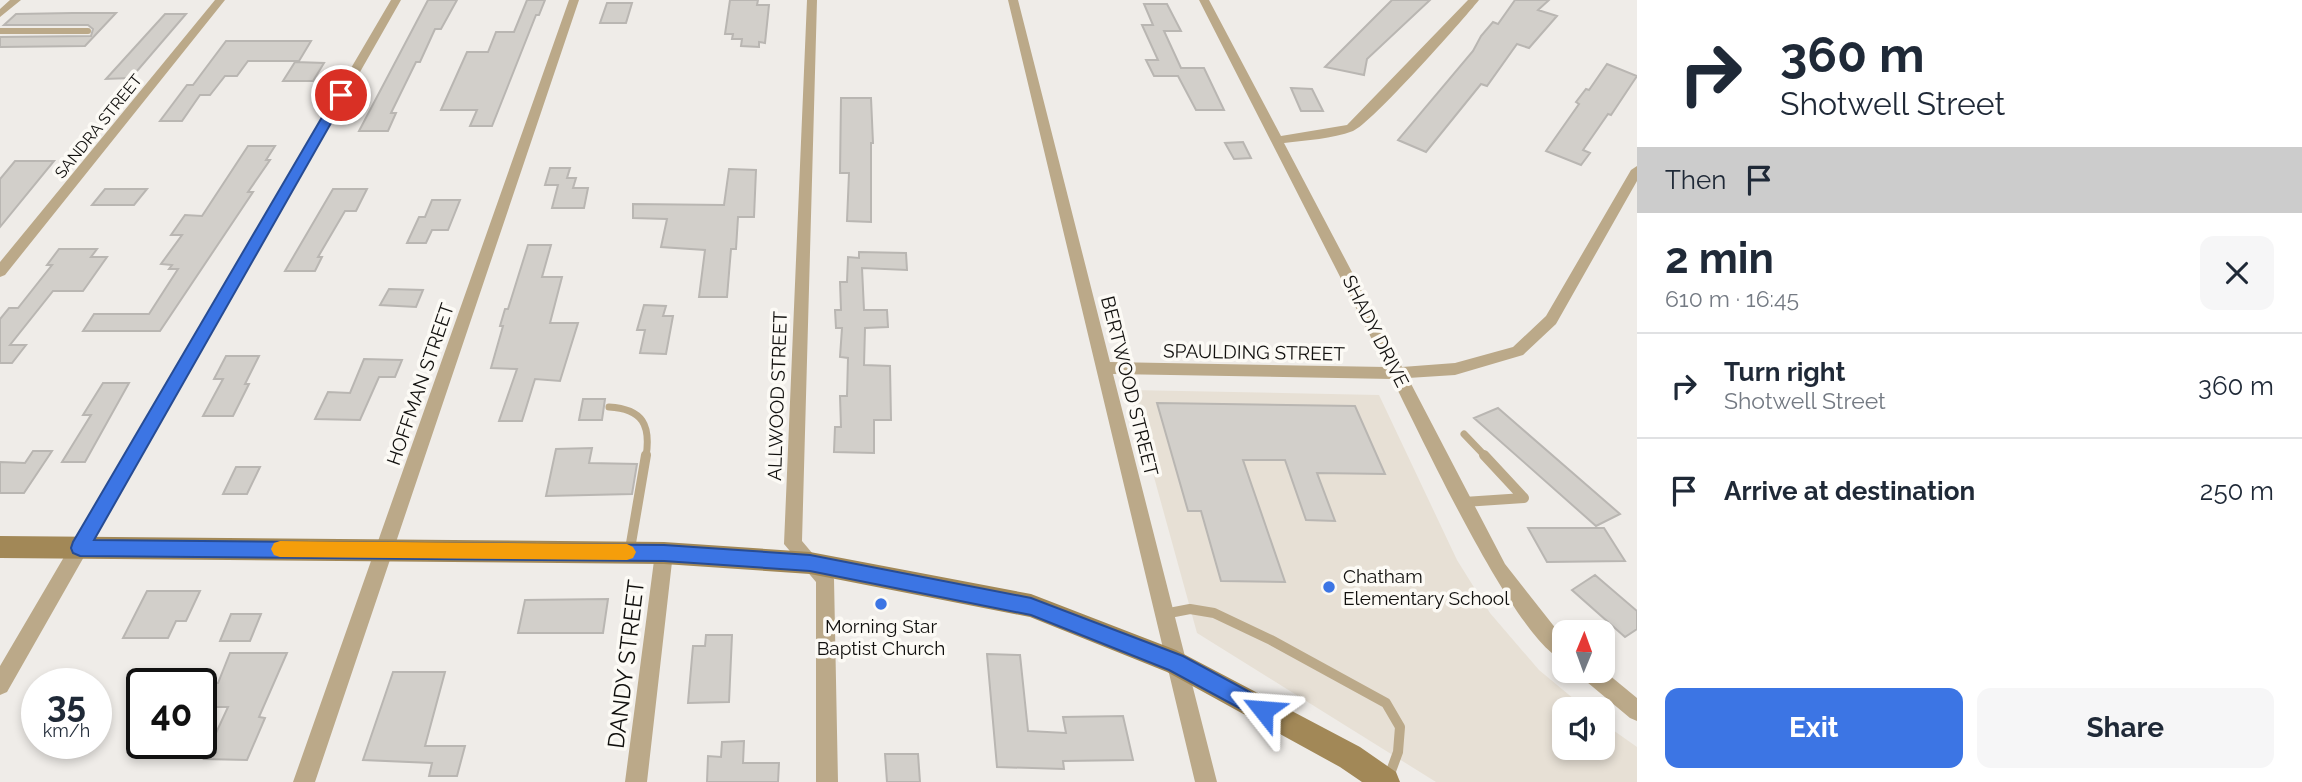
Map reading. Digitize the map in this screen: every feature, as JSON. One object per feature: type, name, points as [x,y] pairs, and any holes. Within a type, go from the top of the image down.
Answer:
[{"type":"street","points":[[0,14],[16,0]]},
{"type":"street","name":"SANDRA STREET","points":[[0,272],[220,0]]},
{"type":"street","points":[[0,685],[396,0]]},
{"type":"street","name":"HOFFMAN STREET","points":[[304,782],[574,0]]},
{"type":"street","name":"ALLWOOD STREET","points":[[812,0],[793,544],[825,579],[827,782]]},
{"type":"street","name":"BERTWOOD STREET","points":[[1013,0],[1206,782]]},
{"type":"street","name":"SHADY DRIVE","points":[[1205,0],[1499,570],[1552,641]]},
{"type":"street","points":[[1278,140],[1322,135],[1350,128],[1371,110],[1474,0]]},
{"type":"street","name":"SPAULDING STREET","points":[[1104,368],[1397,373],[1455,369],[1518,351],[1551,320],[1637,170]]},
{"type":"street","points":[[0,547],[629,552],[810,563],[1031,606],[1176,663],[1350,757],[1387,782]]},
{"type":"street","name":"DANDY STREET","points":[[636,782],[664,553]]},
{"type":"street","points":[[1604,683],[1637,711]]},
{"type":"lane","points":[[0,31],[88,31]]},
{"type":"lane","points":[[609,407],[623,407],[633,412],[645,422],[648,432],[629,552]]},
{"type":"lane","points":[[1464,434],[1524,498],[1464,502]]},
{"type":"lane","points":[[1164,614],[1190,608],[1214,613],[1314,662],[1386,704],[1400,727],[1398,752],[1387,782]]},
{"type":"shaded area","name":"Chatham Elementary School","points":[[1130,390],[1379,395],[1457,560],[1490,613],[1539,670],[1572,697],[1552,697],[1552,760],[1615,760],[1615,731],[1637,747],[1637,782],[1436,782],[1197,633]]},
{"type":"building","points":[[428,0],[457,0],[441,29],[435,29],[420,62],[416,62],[391,113],[396,113],[388,131],[359,131]]},
{"type":"building","points":[[527,0],[545,0],[539,15],[536,15],[492,126],[470,126],[477,110],[441,110],[467,52],[488,52],[496,32],[514,32]]},
{"type":"building","points":[[730,0],[758,0],[757,5],[769,5],[765,43],[759,42],[759,47],[741,46],[742,39],[732,39],[733,34],[725,34]]},
{"type":"building","points":[[1392,0],[1430,0],[1367,59],[1364,75],[1325,67]]},
{"type":"building","points":[[1515,0],[1549,0],[1538,10],[1557,16],[1529,48],[1517,44],[1487,86],[1481,84],[1426,152],[1398,140],[1473,51],[1481,36],[1493,22],[1498,24]]},
{"type":"building","points":[[607,3],[632,3],[626,23],[600,23]]},
{"type":"building","points":[[1144,4],[1167,4],[1181,31],[1164,31],[1181,68],[1204,68],[1224,110],[1196,110],[1178,76],[1154,76],[1146,60],[1158,60],[1142,25],[1153,25]]},
{"type":"building","points":[[116,13],[85,46],[0,47],[0,37],[91,36],[93,29],[88,25],[4,25],[16,14]]},
{"type":"building","points":[[165,14],[186,14],[131,78],[106,79]]},
{"type":"building","points":[[226,41],[311,41],[299,61],[248,61],[237,76],[225,76],[210,95],[200,95],[182,121],[160,121],[187,85],[193,85]]},
{"type":"building","points":[[295,62],[324,63],[313,81],[283,81]]},
{"type":"building","points":[[1607,64],[1637,76],[1583,150],[1590,153],[1581,165],[1546,151],[1579,104],[1576,102],[1586,89],[1589,90]]},
{"type":"building","points":[[1291,88],[1312,89],[1323,111],[1301,111]]},
{"type":"building","points":[[841,98],[871,98],[871,222],[847,221],[849,173],[840,173]]},
{"type":"building","points":[[1243,142],[1251,158],[1234,159],[1225,143]]},
{"type":"building","points":[[248,146],[275,146],[266,160],[270,160],[248,192],[253,192],[160,331],[83,331],[94,314],[149,314],[178,269],[169,269],[172,265],[161,264],[182,235],[171,235],[185,215],[202,216]]},
{"type":"building","points":[[15,161],[54,161],[0,227],[0,179]]},
{"type":"building","points":[[550,168],[570,168],[567,178],[576,178],[573,188],[588,188],[584,208],[552,208],[558,185],[545,185]]},
{"type":"building","points":[[729,169],[756,170],[754,217],[738,217],[736,249],[731,249],[727,297],[699,297],[705,250],[661,247],[667,219],[633,218],[633,204],[724,205]]},
{"type":"building","points":[[105,189],[147,189],[134,205],[92,205]]},
{"type":"building","points":[[333,189],[367,189],[356,211],[345,211],[318,257],[322,257],[315,271],[285,271]]},
{"type":"building","points":[[432,200],[460,200],[448,230],[432,230],[426,243],[407,243],[419,217],[425,217]]},
{"type":"building","points":[[528,245],[551,245],[542,277],[562,277],[550,323],[578,323],[560,381],[535,379],[522,421],[499,421],[517,369],[491,368],[505,309],[508,309]]},
{"type":"building","points":[[59,249],[97,249],[91,257],[107,257],[83,291],[53,291],[10,345],[26,345],[12,363],[0,363],[0,319],[9,308],[18,308],[52,265],[47,265]]},
{"type":"building","points":[[859,252],[906,253],[907,270],[862,268],[864,310],[887,310],[888,327],[865,328],[864,365],[890,366],[891,420],[874,420],[874,453],[834,452],[835,427],[841,427],[840,396],[847,396],[848,358],[840,357],[842,328],[836,328],[835,310],[841,310],[840,282],[847,282],[848,257],[859,258]]},
{"type":"building","points":[[389,289],[423,290],[416,307],[380,305]]},
{"type":"building","points":[[644,305],[666,306],[663,316],[673,316],[666,354],[640,353],[645,330],[637,330]]},
{"type":"building","points":[[226,356],[259,356],[233,416],[203,416],[223,379],[214,379]]},
{"type":"building","points":[[364,359],[402,360],[395,377],[379,377],[360,420],[315,419],[328,392],[350,393]]},
{"type":"building","points":[[103,383],[129,383],[85,462],[62,462],[91,415],[83,415]]},
{"type":"building","points":[[583,399],[605,399],[602,420],[579,420]]},
{"type":"building","points":[[1157,403],[1355,406],[1385,474],[1317,473],[1335,521],[1306,520],[1285,460],[1243,460],[1285,582],[1221,581],[1201,511],[1188,511]]},
{"type":"building","points":[[1498,408],[1620,514],[1596,526],[1474,418]]},
{"type":"building","points":[[592,448],[589,463],[637,464],[632,494],[546,496],[556,449]]},
{"type":"building","points":[[33,451],[52,451],[24,493],[0,493],[0,462],[25,463]]},
{"type":"building","points":[[236,467],[260,467],[247,494],[223,494]]},
{"type":"building","points":[[1528,528],[1604,528],[1625,561],[1547,562]]},
{"type":"building","points":[[1595,575],[1637,611],[1637,629],[1625,637],[1615,628],[1615,620],[1606,620],[1572,590]]},
{"type":"building","points":[[147,591],[200,591],[186,621],[176,621],[168,638],[123,638]]},
{"type":"building","points":[[608,599],[603,633],[518,633],[525,600]]},
{"type":"building","points":[[231,614],[261,614],[250,641],[220,641]]},
{"type":"building","points":[[706,635],[732,635],[729,702],[688,703],[693,646],[705,646]]},
{"type":"building","points":[[230,653],[287,653],[259,717],[265,718],[247,760],[204,759],[217,759],[217,731],[228,707],[217,707],[218,683]]},
{"type":"building","points":[[987,654],[1020,655],[1028,731],[1066,733],[1063,717],[1123,716],[1133,760],[1063,761],[1064,769],[997,767]]},
{"type":"building","points":[[393,672],[445,672],[425,746],[465,746],[457,776],[429,776],[432,763],[363,760]]},
{"type":"building","points":[[744,741],[743,763],[779,763],[778,782],[707,782],[708,756],[721,757],[722,742]]},
{"type":"building","points":[[885,754],[918,754],[920,782],[887,782]]},
{"type":"slow traffic","points":[[280,549],[627,552]]},
{"type":"place","name":"Chatham Elementary School","points":[[1329,587]]},
{"type":"place","name":"Morning Star Baptist Church","points":[[881,604]]},
{"type":"route","points":[[341,95],[80,548],[664,553],[810,563],[1031,606],[1176,663],[1263,710]]}]
